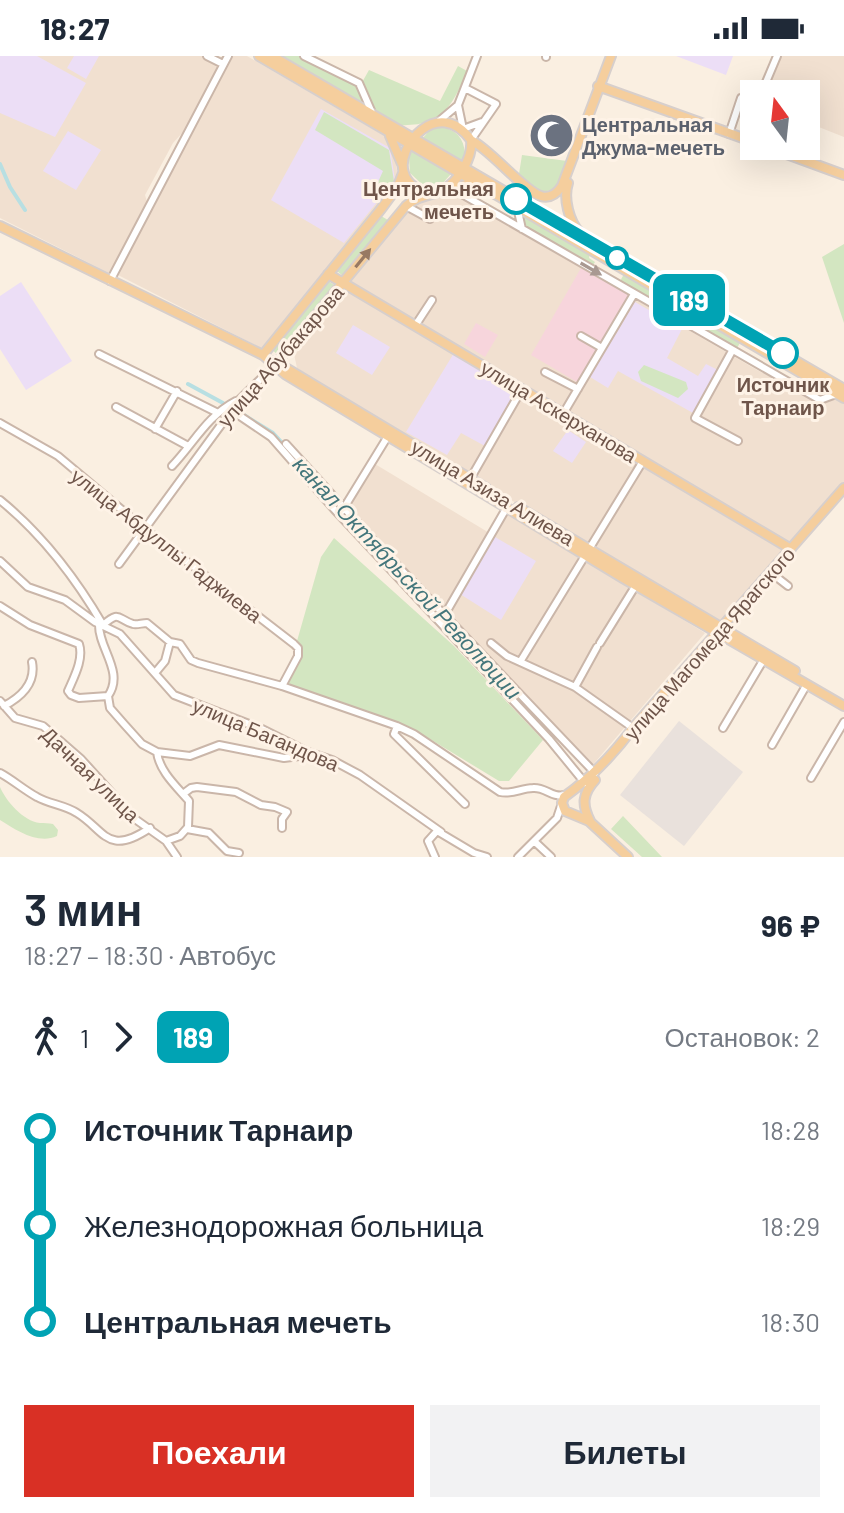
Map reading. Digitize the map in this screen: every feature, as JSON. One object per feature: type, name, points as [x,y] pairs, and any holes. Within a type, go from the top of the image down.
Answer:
[{"type":"main road","points":[[259,56],[387,132],[590,242],[842,393]]},
{"type":"main road","points":[[272,56],[401,131],[412,143]]},
{"type":"main road","points":[[401,131],[439,121],[451,122],[463,129],[471,140],[483,146],[535,193],[548,197],[554,195],[562,186],[613,56]]},
{"type":"main road","points":[[601,87],[740,138]]},
{"type":"main road","points":[[590,242],[576,230],[565,192],[601,87]]},
{"type":"main road","name":"улица Абубакарова","points":[[263,355],[398,186],[412,143],[427,125]]},
{"type":"main road","points":[[387,132],[394,141],[411,186],[426,194]]},
{"type":"main road","points":[[471,140],[476,180],[517,207],[842,393]]},
{"type":"main road","points":[[471,154],[485,152],[539,198],[555,198],[565,192]]},
{"type":"main road","name":"улица Абубакарова","points":[[275,364],[406,206],[426,194],[442,190],[471,154]]},
{"type":"main road","points":[[803,160],[844,175]]},
{"type":"main road","points":[[442,190],[476,180]]},
{"type":"main road","points":[[381,209],[394,220]]},
{"type":"main road","points":[[0,226],[263,355],[275,364]]},
{"type":"main road","name":"улица Аскерханова","points":[[328,274],[791,549]]},
{"type":"main road","name":"улица Азиза Алиева","points":[[275,364],[388,436],[589,553],[623,578],[638,583],[676,609],[720,630]]},
{"type":"main road","name":"улица Азиза Алиева","points":[[275,364],[720,630]]},
{"type":"main road","name":"улица Магомеда Ярагского","points":[[566,797],[607,763],[633,728],[844,488]]},
{"type":"main road","points":[[720,630],[844,703]]},
{"type":"main road","points":[[766,657],[807,684],[844,703]]},
{"type":"main road","points":[[574,814],[580,810],[586,792],[607,763]]},
{"type":"main road","points":[[579,795],[590,821],[628,857],[589,821],[565,811],[566,797],[579,795]]},
{"type":"street","points":[[207,56],[223,64]]},
{"type":"street","points":[[110,281],[228,56]]},
{"type":"street","points":[[304,56],[359,83],[373,115]]},
{"type":"street","points":[[439,121],[458,105],[477,56]]},
{"type":"street","points":[[767,80],[777,56]]},
{"type":"street","points":[[465,88],[496,104],[471,140]]},
{"type":"street","points":[[729,134],[740,101]]},
{"type":"street","points":[[458,105],[463,129],[483,122]]},
{"type":"street","points":[[453,189],[820,400],[842,393]]},
{"type":"street","points":[[406,206],[430,219]]},
{"type":"street","points":[[517,207],[523,230]]},
{"type":"street","points":[[563,414],[634,294]]},
{"type":"street","points":[[415,326],[432,300]]},
{"type":"street","points":[[581,336],[602,348]]},
{"type":"street","points":[[732,351],[695,418],[738,441]]},
{"type":"street","points":[[99,354],[218,413]]},
{"type":"street","name":"улица Абубакарова","points":[[119,564],[231,410],[275,364]]},
{"type":"street","points":[[545,372],[578,389]]},
{"type":"street","points":[[469,482],[522,389]]},
{"type":"street","points":[[155,429],[177,391]]},
{"type":"street","points":[[172,466],[218,413],[240,399]]},
{"type":"street","points":[[116,407],[188,446]]},
{"type":"street","points":[[231,410],[271,437],[595,773]]},
{"type":"street","name":"улица Абдуллы Гаджиева","points":[[0,423],[58,456],[144,528],[298,648],[298,656],[282,686]]},
{"type":"street","points":[[342,512],[388,436]]},
{"type":"street","points":[[286,444],[342,512]]},
{"type":"street","points":[[520,662],[643,461]]},
{"type":"street","points":[[0,500],[49,546],[89,600],[101,624],[99,632],[109,655],[114,677],[112,691],[108,696],[79,698],[71,695],[68,691],[80,660],[79,644],[30,625],[0,606]]},
{"type":"street","points":[[439,613],[507,507]]},
{"type":"street","name":"улица Багандова","points":[[0,561],[28,587],[65,600],[120,634],[163,685],[182,699],[273,733],[308,752],[332,760],[360,775],[439,832]]},
{"type":"street","points":[[770,572],[788,586]]},
{"type":"street","points":[[575,687],[638,583]]},
{"type":"street","points":[[439,613],[585,783]]},
{"type":"street","points":[[101,624],[121,616],[133,624],[147,623],[170,642],[180,644],[191,660],[198,663],[282,686],[397,726],[414,734],[500,792],[512,794],[533,788],[553,797],[566,797],[557,818],[518,857]]},
{"type":"street","points":[[155,673],[165,661],[170,642]]},
{"type":"street","points":[[491,643],[520,662],[575,687],[633,728]]},
{"type":"street","points":[[723,728],[766,657]]},
{"type":"street","points":[[2,703],[15,700],[26,688],[33,675],[32,662]]},
{"type":"street","points":[[772,745],[807,684]]},
{"type":"street","points":[[108,696],[110,708],[142,744],[157,752],[190,756],[219,745],[284,758],[307,755],[308,752]]},
{"type":"street","name":"Дачная улица","points":[[2,703],[15,718],[35,722],[81,759],[135,819],[166,841],[177,857]]},
{"type":"street","points":[[811,778],[844,722]]},
{"type":"street","points":[[397,726],[394,734],[465,804]]},
{"type":"street","points":[[157,752],[158,761],[189,801],[187,829],[180,836],[166,841]]},
{"type":"street","points":[[0,773],[36,796],[81,815],[104,843],[115,847],[135,842],[150,828]]},
{"type":"street","points":[[183,794],[197,787],[236,792],[261,805],[287,812],[282,819],[282,828]]},
{"type":"street","points":[[557,818],[574,814]]},
{"type":"street","points":[[423,821],[435,857]]},
{"type":"street","points":[[187,829],[209,833],[227,851],[239,853]]},
{"type":"street","points":[[428,841],[439,832],[474,853],[487,857]]},
{"type":"street","points":[[534,841],[551,857]]},
{"type":"shaded area","points":[[0,56],[206,56],[219,64],[184,131],[173,143],[145,195],[148,205],[109,273],[0,218]]},
{"type":"shaded area","points":[[0,56],[37,56],[86,83],[55,137],[0,113]]},
{"type":"shaded area","points":[[74,56],[99,56],[86,79],[67,68]]},
{"type":"shaded area","points":[[229,56],[247,56],[388,138],[395,150],[397,171],[394,189],[261,348],[118,275]]},
{"type":"shaded area","points":[[676,56],[733,56],[726,75]]},
{"type":"shaded area","points":[[776,56],[844,56],[844,137],[820,128],[820,80],[767,80]]},
{"type":"shaded area","points":[[321,109],[390,148],[395,180],[344,243],[271,200]]},
{"type":"shaded area","points":[[68,131],[101,150],[76,190],[43,171]]},
{"type":"shaded area","points":[[451,192],[757,370],[821,402],[835,396],[844,402],[844,484],[722,624],[404,437],[297,368],[294,354],[405,210],[418,201],[433,200]]},
{"type":"shaded area","points":[[581,268],[629,295],[577,382],[531,355]]},
{"type":"shaded area","points":[[21,282],[72,361],[26,390],[0,349],[0,296]]},
{"type":"shaded area","points":[[635,302],[682,329],[667,358],[698,376],[706,364],[718,370],[693,413],[618,371],[608,388],[590,377]]},
{"type":"shaded area","points":[[476,323],[498,335],[485,357],[464,344]]},
{"type":"shaded area","points":[[353,325],[390,347],[372,375],[336,353]]},
{"type":"shaded area","points":[[454,353],[518,390],[485,446],[461,433],[447,455],[406,432]]},
{"type":"shaded area","points":[[568,430],[586,442],[572,463],[553,451]]},
{"type":"shaded area","points":[[375,464],[491,534],[443,612],[348,508]]},
{"type":"shaded area","points":[[507,513],[705,633],[591,767],[447,615]]},
{"type":"shaded area","points":[[495,537],[536,561],[501,620],[460,594]]},
{"type":"shaded area","points":[[679,721],[743,772],[684,846],[620,795]]},
{"type":"green space","points":[[283,56],[299,56],[360,86],[369,70],[440,101],[458,66],[467,71],[457,94],[444,112],[426,122],[399,125]]},
{"type":"green space","points":[[324,112],[389,150],[394,181],[383,194],[374,191],[383,171],[315,130]]},
{"type":"green space","points":[[440,127],[455,132],[461,139],[465,154],[459,164],[421,140],[431,129]]},
{"type":"green space","points":[[412,151],[451,174],[441,185],[424,186],[410,173]]},
{"type":"green space","points":[[522,155],[567,161],[555,190],[538,192],[519,174]]},
{"type":"green space","points":[[520,214],[590,253],[589,258],[595,262],[592,267],[524,227]]},
{"type":"green space","points":[[381,216],[388,220],[343,276],[337,271]]},
{"type":"green space","points":[[844,244],[844,323],[822,257]]},
{"type":"green space","points":[[624,274],[741,341],[736,350],[619,283]]},
{"type":"green space","points":[[327,280],[334,285],[277,354],[271,349]]},
{"type":"green space","points":[[644,365],[686,382],[688,389],[678,398],[641,381],[638,372]]},
{"type":"green space","points":[[334,538],[454,646],[543,740],[509,781],[499,781],[415,730],[287,685],[285,682],[299,658],[301,647],[297,641],[321,557]]},
{"type":"green space","points":[[0,787],[21,814],[40,823],[53,824],[58,830],[57,836],[35,838],[0,820]]},
{"type":"green space","points":[[623,816],[662,857],[642,857],[611,829]]},
{"type":"waterway","points":[[0,164],[25,210]]},
{"type":"waterway","points":[[188,384],[223,403]]},
{"type":"waterway","name":"канал Октябрьской Революции","points":[[239,412],[273,433],[285,446]]},
{"type":"waterway","name":"канал Октябрьской Революции","points":[[322,488],[351,520]]},
{"type":"bus line","name":"189","points":[[516,199],[783,353]]},
{"type":"place","name":"Центральная Джума-мечеть","points":[[551,136]]},
{"type":"place","name":"Центральная мечеть","points":[[516,199]]},
{"type":"place","name":"Источник Тарнаир","points":[[783,353]]}]
